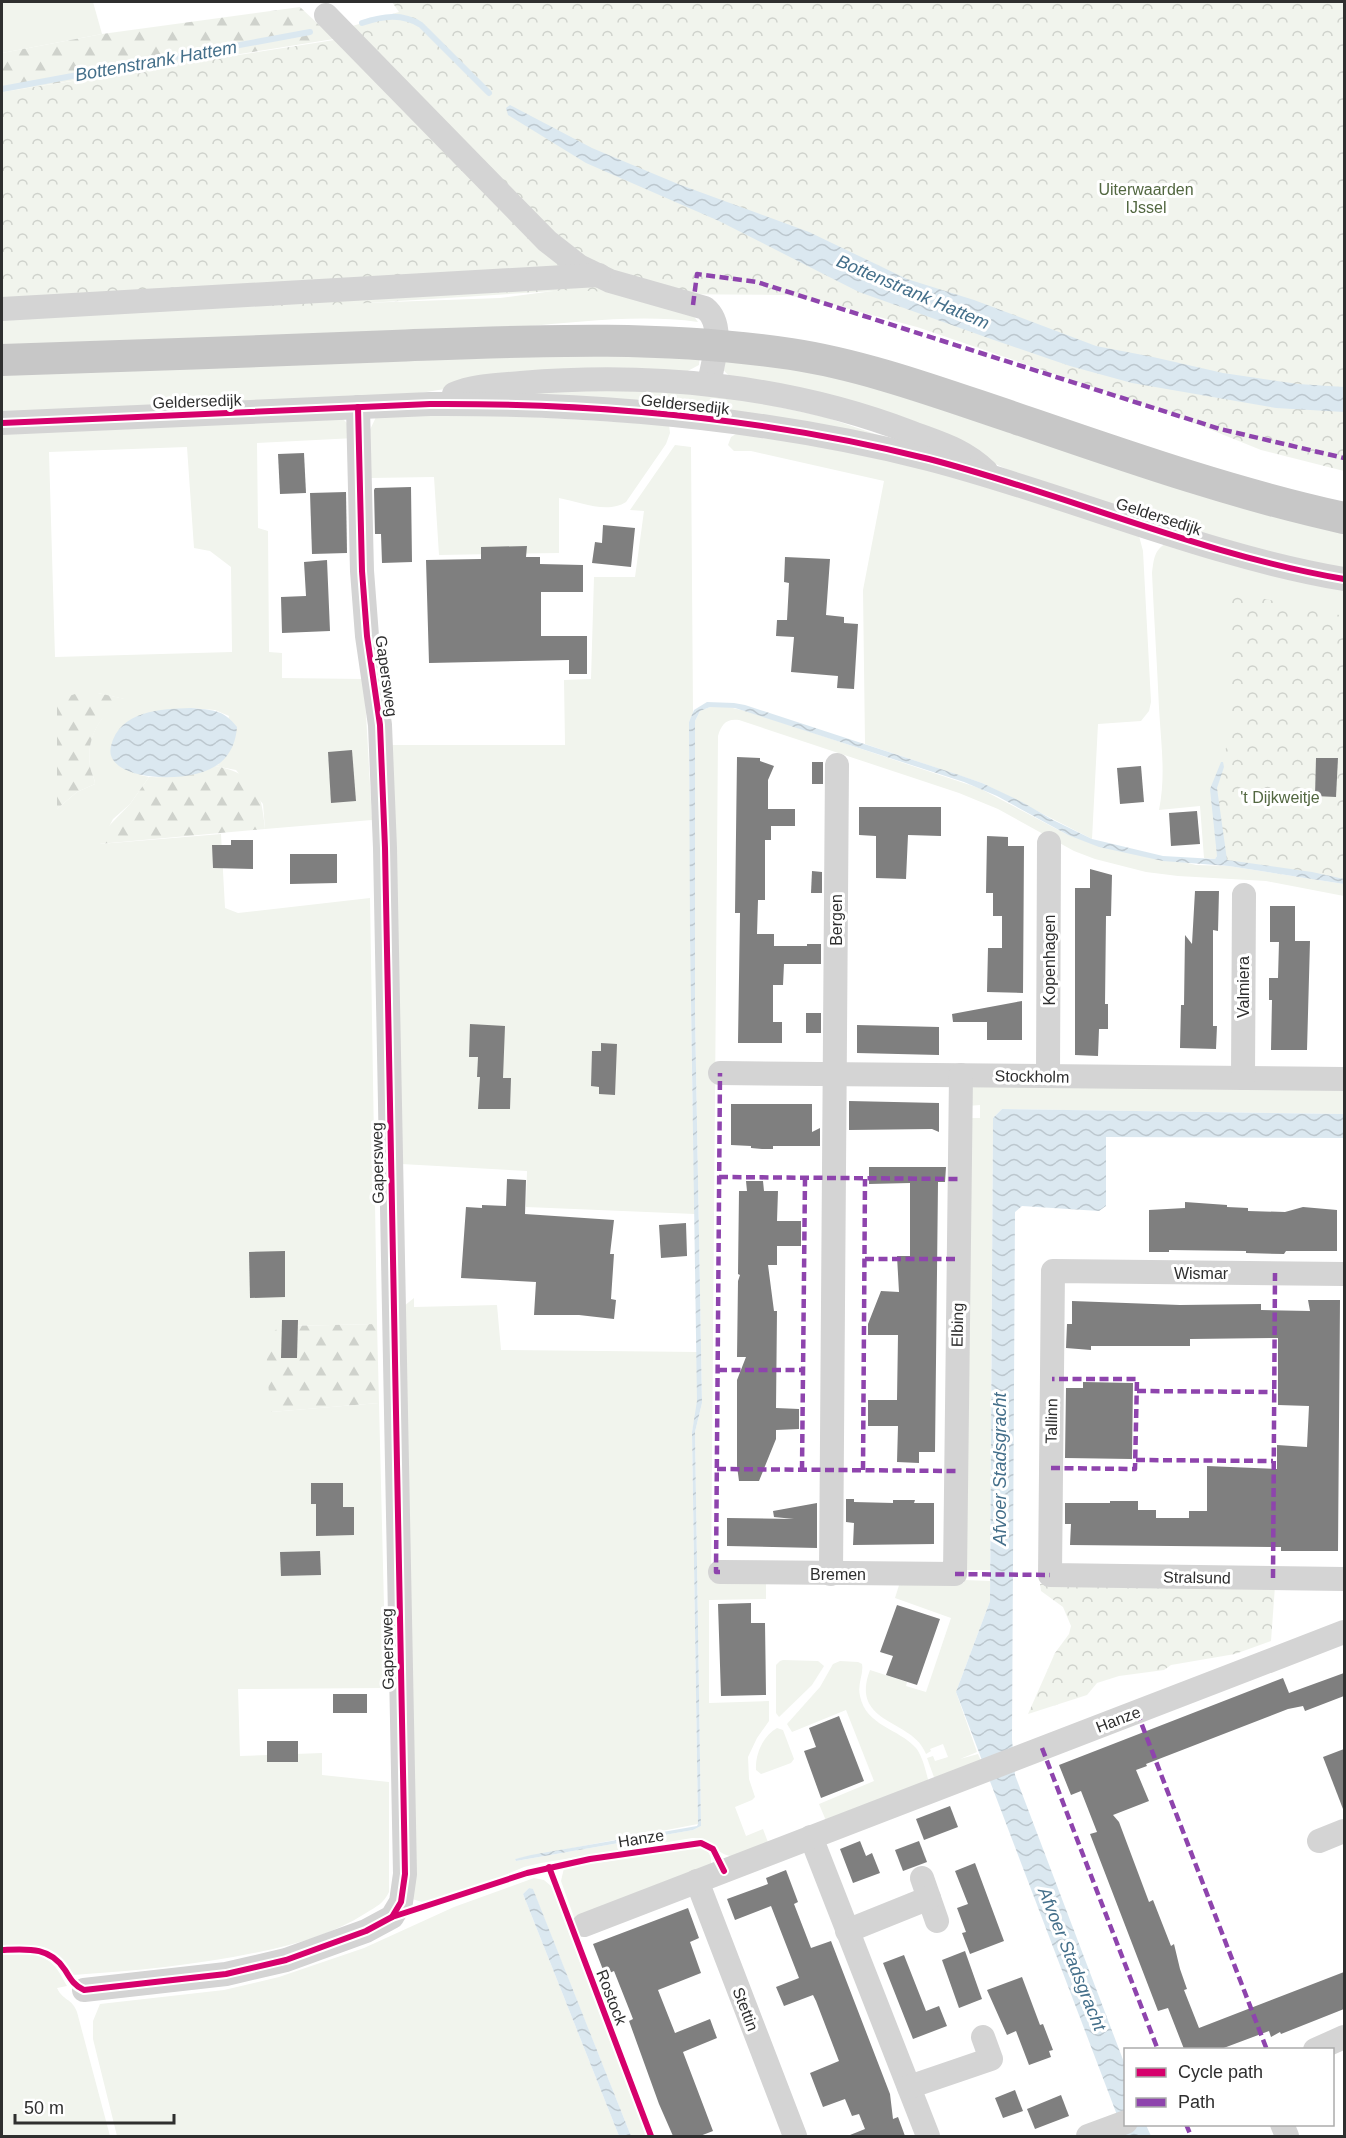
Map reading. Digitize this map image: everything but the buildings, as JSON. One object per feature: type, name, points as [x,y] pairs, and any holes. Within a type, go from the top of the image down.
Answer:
[{"type":"main road","points":[[2,360],[541,340],[657,340],[795,354],[914,384],[1176,473],[1252,496],[1344,518]]},
{"type":"street","name":"Geldersedijk","points":[[326,15],[547,241],[579,266],[610,281],[705,308],[712,313],[717,325],[709,384]]},
{"type":"street","name":"Geldersedijk","points":[[2,309],[599,275]]},
{"type":"street","name":"Geldersedijk","points":[[430,404],[459,391],[567,379],[618,378],[709,384],[792,398],[876,419],[961,451],[976,461],[992,477]]},
{"type":"street","name":"Geldersedijk","points":[[2,423],[430,404],[585,407],[720,421],[879,448],[992,477],[1235,554],[1344,579]]},
{"type":"street","name":"Gapersweg","points":[[84,1990],[226,1974],[286,1960],[366,1931],[392,1917],[401,1902],[405,1874],[385,848],[380,725],[362,583],[358,407]]},
{"type":"street","name":"Bergen","points":[[831,1574],[837,765]]},
{"type":"street","name":"Kopenhagen","points":[[1048,1076],[1049,843]]},
{"type":"street","name":"Valmiera","points":[[1243,1078],[1244,895]]},
{"type":"street","name":"Stockholm","points":[[720,1073],[1344,1079]]},
{"type":"street","name":"Elbing","points":[[955,1574],[961,1076]]},
{"type":"street","name":"Tallinn","points":[[1050,1575],[1053,1271],[1057,1272]]},
{"type":"street","name":"Wismar","points":[[1057,1272],[1344,1274]]},
{"type":"street","name":"Bremen","points":[[720,1572],[831,1574],[897,1564],[955,1574]]},
{"type":"street","name":"Stralsund","points":[[1050,1575],[1344,1580]]},
{"type":"street","name":"Hanze","points":[[584,1925],[1344,1632]]},
{"type":"street","points":[[1319,1841],[1344,1831]]},
{"type":"street","points":[[811,1837],[928,2136]]},
{"type":"street","name":"Stettin","points":[[697,1881],[795,2136]]},
{"type":"street","points":[[847,1930],[926,1888],[937,1921]]},
{"type":"street","points":[[909,2087],[991,2059],[983,2037]]},
{"type":"street","points":[[1317,2048],[1344,2037]]},
{"type":"green space","points":[[2,2],[93,2],[102,34],[2,53]]},
{"type":"green space","name":"Uiterwaarden IJssel","points":[[392,2],[1344,2],[1344,471],[1261,450],[1177,416],[917,327],[787,295],[648,294],[571,290],[352,304],[2,317],[2,92],[334,40],[349,27],[399,12]]},
{"type":"green space","points":[[300,7],[334,39],[2,92],[2,53],[102,34]]},
{"type":"green space","points":[[591,286],[690,311],[698,322],[632,319],[521,327],[2,348],[2,316],[500,298]]},
{"type":"green space","points":[[511,353],[700,355],[699,365],[680,375],[457,387],[420,393],[2,414],[2,373]]},
{"type":"green space","points":[[722,358],[831,375],[1344,529],[1344,572],[1279,558],[1019,475],[955,445],[731,377],[723,369]]},
{"type":"green space","points":[[691,388],[825,417],[896,441],[495,393]]},
{"type":"green space","points":[[430,411],[669,425],[670,433],[666,444],[626,502],[611,507],[602,507],[559,498],[559,553],[439,555],[434,477],[370,478],[368,434],[376,417]]},
{"type":"green space","points":[[342,418],[355,438],[257,443],[258,528],[268,531],[269,652],[282,653],[282,678],[364,679],[372,820],[265,829],[263,804],[236,770],[215,766],[219,764],[229,716],[215,710],[191,708],[140,775],[149,777],[130,804],[113,819],[100,844],[221,834],[225,908],[238,913],[370,898],[377,1324],[285,1326],[271,1412],[379,1403],[386,1688],[238,1689],[240,1756],[322,1753],[322,1775],[389,1782],[389,1892],[379,1904],[353,1920],[328,1932],[287,1945],[236,1957],[190,1964],[73,1975],[59,1956],[43,1947],[2,1946],[2,433]],"holes":[[[187,447],[194,548],[210,551],[231,567],[232,652],[55,657],[49,452]],[[98,693],[124,699],[102,719],[93,736],[89,755],[95,784],[77,792],[57,809]]]},
{"type":"green space","points":[[741,431],[913,464],[1138,532],[1143,551],[1151,702],[1149,711],[1141,721],[1098,724],[1092,839],[982,783],[865,744],[863,590],[884,481],[751,451],[734,451],[728,445],[731,437]]},
{"type":"green space","points":[[675,445],[691,447],[693,714],[689,722],[695,1214],[526,1207],[527,1171],[401,1164],[390,745],[565,745],[564,680],[591,679],[594,577],[635,577],[644,511],[630,510]]},
{"type":"green space","points":[[1168,542],[1344,590],[1344,835],[1217,856],[1215,859],[1204,858],[1200,806],[1159,810],[1162,759],[1152,573],[1156,555],[1160,548]]},
{"type":"green space","name":"'t Dijkweitje","points":[[1228,591],[1344,616],[1344,881],[1225,863],[1215,783],[1230,735]]},
{"type":"green space","points":[[78,693],[98,693],[125,699],[102,719],[93,736],[89,755],[95,784],[77,792],[57,809],[57,700]]},
{"type":"green space","points":[[724,706],[750,712],[979,788],[1068,835],[1196,865],[1229,866],[1344,884],[1344,896],[1266,881],[1146,872],[1095,859],[1074,851],[998,809],[959,793],[739,720],[725,723],[718,736],[711,1581],[766,1582],[766,1599],[709,1600],[709,1703],[769,1701],[769,1721],[748,1757],[749,1779],[755,1797],[735,1807],[746,1836],[763,1829],[769,1845],[745,1854],[731,1856],[704,1840],[692,1838],[524,1867],[491,1881],[422,1902],[412,1899],[404,1306],[414,1298],[414,1307],[497,1305],[501,1350],[697,1352],[697,1406],[692,1432],[698,1824],[515,1859],[516,1861],[693,1830],[701,1826],[695,1432],[702,1403],[695,1012],[695,721],[700,711],[710,707]]},
{"type":"green space","points":[[215,766],[240,774],[254,786],[261,804],[265,829],[99,844],[106,829],[130,804],[149,777],[183,775]]},
{"type":"green space","points":[[977,1085],[1344,1087],[1344,1114],[1002,1109],[993,1118],[990,1570],[964,1570],[968,1118],[980,1118],[980,1105],[968,1106],[972,1088]]},
{"type":"green space","points":[[377,1324],[379,1403],[271,1412],[267,1349],[269,1340],[276,1330],[285,1326]]},
{"type":"green space","points":[[964,1580],[990,1581],[990,1601],[956,1692],[977,1752],[960,1759],[978,1754],[982,1763],[935,1780],[927,1758],[933,1756],[935,1761],[948,1757],[943,1744],[930,1749],[931,1751],[926,1754],[909,1734],[875,1712],[868,1701],[866,1688],[870,1670],[907,1682],[906,1686],[926,1692],[951,1618],[895,1598],[900,1582],[964,1583]]},
{"type":"green space","points":[[1040,1584],[1275,1586],[1271,1641],[1235,1654],[1171,1665],[1164,1670],[1119,1676],[1097,1683],[1087,1695],[1028,1714],[1055,1653],[1069,1634],[1071,1626],[1063,1607],[1041,1591]]},
{"type":"green space","points":[[783,1660],[818,1661],[824,1666],[812,1685],[779,1717],[776,1713],[776,1665]]},
{"type":"green space","points":[[840,1661],[862,1664],[859,1692],[863,1706],[876,1720],[916,1748],[929,1783],[827,1823],[819,1804],[874,1781],[846,1710],[792,1732],[787,1724],[820,1687],[833,1664]]},
{"type":"green space","points":[[777,1728],[783,1730],[794,1759],[791,1763],[761,1774],[756,1770],[759,1752],[764,1741]]},
{"type":"green space","points":[[700,1847],[709,1853],[711,1864],[575,1920],[561,1881],[564,1868]]},
{"type":"green space","points":[[534,1878],[544,1880],[551,1886],[646,2136],[631,2136],[533,1890],[529,1888],[523,1894],[619,2136],[117,2136],[93,2039],[93,2021],[100,2004],[224,1990],[279,1977],[364,1948],[454,1907]]},
{"type":"green space","points":[[32,1954],[54,1965],[67,1986],[57,1988],[73,2004],[77,2012],[110,2136],[2,2136],[2,1955]]},
{"type":"water","points":[[510,105],[592,148],[678,184],[809,232],[907,279],[974,300],[1096,346],[1223,373],[1298,384],[1344,387],[1344,412],[1276,408],[1132,383],[1070,366],[859,292],[719,221],[586,163],[508,115],[506,108]]},
{"type":"water","points":[[707,702],[745,705],[959,775],[1022,802],[1092,839],[1163,856],[1215,859],[1217,856],[1210,789],[1221,762],[1223,762],[1224,767],[1217,788],[1227,860],[1312,872],[1344,879],[1344,884],[1229,866],[1163,861],[1099,847],[1068,835],[997,796],[964,782],[735,708],[710,707],[700,711],[695,721],[695,1012],[702,1403],[695,1432],[701,1826],[693,1830],[516,1861],[515,1859],[531,1855],[698,1824],[692,1432],[697,1401],[689,722],[694,710]]},
{"type":"water","points":[[191,708],[211,710],[222,714],[237,727],[232,747],[220,763],[198,773],[155,777],[129,771],[119,766],[113,759],[110,749],[116,734],[132,718],[155,711]]},
{"type":"water","name":"Afvoer Stadsgracht","points":[[1002,1109],[1344,1114],[1344,1138],[1106,1137],[1106,1206],[1099,1211],[1022,1206],[1015,1212],[1012,1739],[1015,1775],[1124,2062],[1124,2126],[1146,2126],[1151,2136],[1125,2136],[956,1692],[990,1601],[993,1118]]},
{"type":"water","points":[[529,1888],[533,1889],[631,2136],[619,2136],[523,1894]]},
{"type":"waterway","name":"Bottenstrank Hattem","points":[[362,23],[392,17],[414,21],[421,25],[489,93]]},
{"type":"waterway","name":"Bottenstrank Hattem","points":[[2,89],[310,32]]},
{"type":"marked path","points":[[693,305],[697,274],[757,282],[1220,429],[1344,458]]},
{"type":"marked path","points":[[720,1073],[716,1572],[720,1572]]},
{"type":"marked path","points":[[719,1177],[959,1179]]},
{"type":"marked path","points":[[802,1470],[805,1178]]},
{"type":"marked path","points":[[863,1470],[865,1179]]},
{"type":"marked path","points":[[865,1259],[958,1259]]},
{"type":"marked path","points":[[1273,1578],[1275,1273]]},
{"type":"marked path","points":[[718,1370],[803,1370]]},
{"type":"marked path","points":[[1051,1468],[1135,1469],[1137,1379],[1052,1379]]},
{"type":"marked path","points":[[1137,1391],[1274,1392]]},
{"type":"marked path","points":[[1136,1460],[1273,1461]]},
{"type":"marked path","points":[[717,1469],[956,1471]]},
{"type":"marked path","points":[[955,1574],[1050,1575]]},
{"type":"marked path","points":[[1137,1712],[1266,2048]]},
{"type":"marked path","points":[[1042,1748],[1157,2048]]},
{"type":"marked path","points":[[1187,2126],[1191,2136]]},
{"type":"cycle path","points":[[2,423],[430,404],[556,406],[744,423],[868,445],[929,459],[1187,540],[1291,568],[1344,579]]},
{"type":"cycle path","points":[[358,407],[362,571],[367,636],[380,725],[385,848],[405,1874],[401,1902],[392,1917]]},
{"type":"cycle path","points":[[2,1950],[29,1950],[45,1953],[59,1962],[73,1981],[84,1990],[226,1974],[286,1960],[366,1931],[392,1917],[527,1873],[590,1859],[701,1843],[713,1849],[724,1871]]},
{"type":"cycle path","name":"Rostock","points":[[549,1867],[651,2136]]}]
